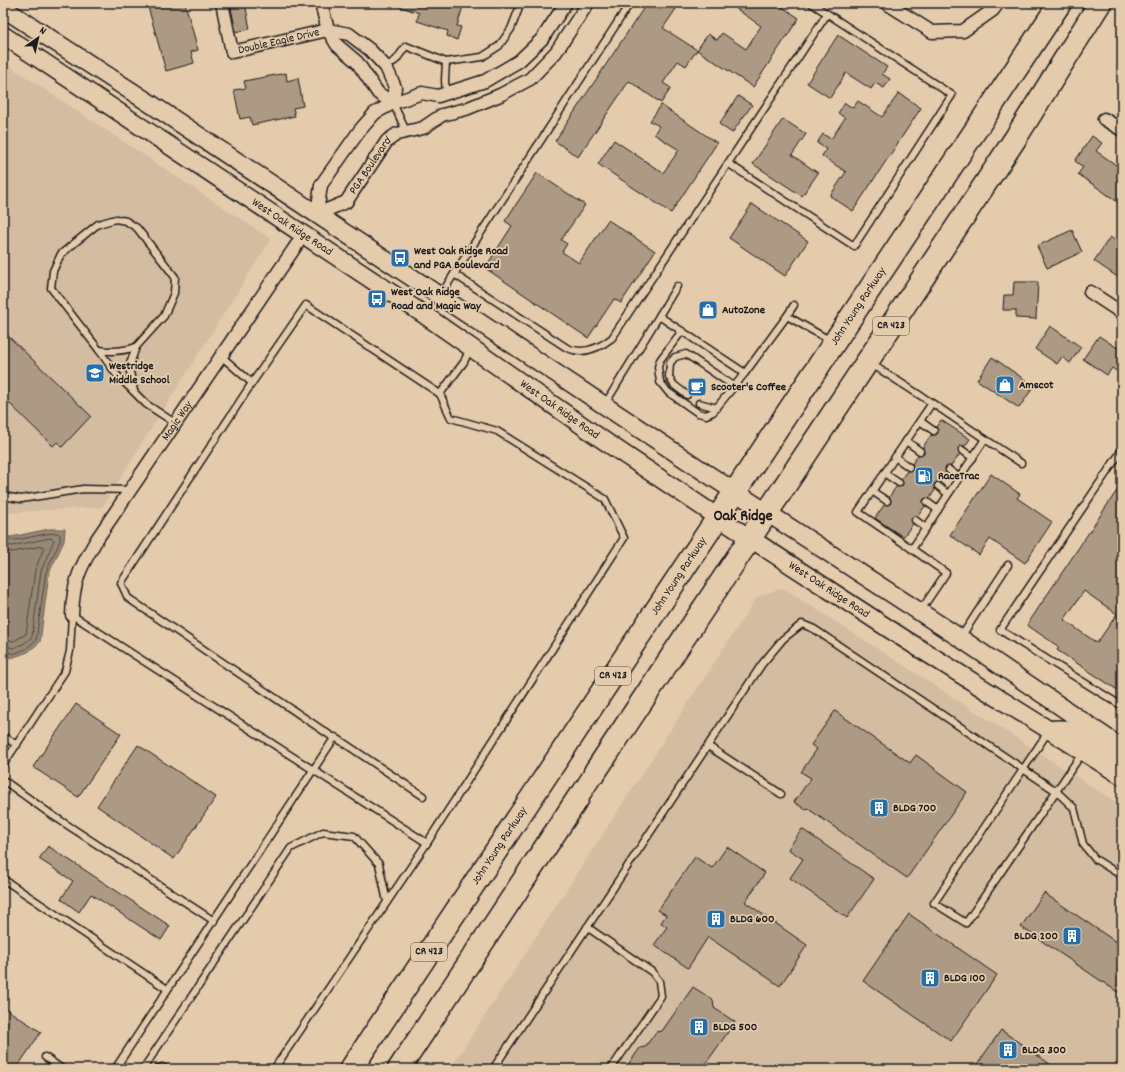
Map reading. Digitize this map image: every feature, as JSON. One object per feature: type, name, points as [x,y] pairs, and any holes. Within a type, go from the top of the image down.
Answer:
[{"type":"highway","name":"John Young Parkway","points":[[351,1069],[719,518],[1060,3]]},
{"type":"highway","name":"CR 423","points":[[595,772],[1015,139],[1100,3]]},
{"type":"highway","name":"CR 423","points":[[399,1069],[578,798]]},
{"type":"main road","name":"CR 423","points":[[578,798],[595,772]]},
{"type":"street","name":"Double Eagle Drive","points":[[222,3],[232,52],[328,30],[349,34],[370,50],[386,67],[395,87],[393,103],[378,93],[357,62],[337,45],[328,30],[321,3]]},
{"type":"street","points":[[304,234],[317,214],[321,185],[375,113],[393,103],[422,93],[438,96],[485,81],[519,61],[542,39],[566,3]]},
{"type":"street","name":"PGA Boulevard","points":[[317,214],[346,202],[387,141],[406,131],[423,128],[442,115],[466,109],[500,95],[530,79],[556,52],[588,3]]},
{"type":"street","points":[[886,3],[932,32],[963,31],[993,10],[998,3]]},
{"type":"street","name":"West Oak Ridge Road","points":[[3,8],[110,77],[767,513],[960,638],[1122,748]]},
{"type":"street","points":[[3,22],[65,64],[110,77]]},
{"type":"street","name":"West Oak Ridge Road","points":[[3,35],[471,346],[603,440],[719,518],[1122,776]]},
{"type":"street","points":[[1104,119],[1122,130]]},
{"type":"street","name":"Magic Way","points":[[72,615],[72,593],[79,568],[175,423],[304,234]]},
{"type":"street","points":[[1090,292],[1122,313]]},
{"type":"street","points":[[1049,730],[1070,728],[1083,734],[1122,760]]},
{"type":"lane","points":[[386,67],[396,60],[406,46],[446,62],[482,57],[499,46],[511,28],[522,3]]},
{"type":"lane","points":[[447,285],[630,3]]},
{"type":"lane","points":[[729,164],[854,246],[952,95],[811,3]]},
{"type":"lane","points":[[454,274],[567,348],[577,352],[584,352],[605,343],[612,338],[729,164],[827,14]]},
{"type":"lane","points":[[446,62],[446,94]]},
{"type":"lane","name":"Double Eagle Drive","points":[[393,103],[406,131]]},
{"type":"lane","points":[[134,391],[129,367],[136,347],[164,316],[174,293],[175,277],[137,228],[126,221],[116,219],[98,224],[61,254],[54,271],[51,288],[116,374],[146,404],[175,423]]},
{"type":"lane","points":[[604,405],[677,286]]},
{"type":"lane","points":[[274,1069],[427,843],[624,538],[605,499],[497,431],[451,418],[440,394],[306,305],[252,383],[121,583],[128,598],[334,738],[423,796]]},
{"type":"lane","points":[[682,331],[660,360],[658,367],[660,382],[668,392],[698,413],[706,415],[718,408],[735,387],[794,305]]},
{"type":"lane","points":[[659,316],[746,373]]},
{"type":"lane","points":[[787,316],[834,343]]},
{"type":"lane","points":[[440,394],[464,362],[471,346]]},
{"type":"lane","points":[[99,350],[109,352],[136,347]]},
{"type":"lane","points":[[666,351],[675,357]]},
{"type":"lane","points":[[687,394],[674,384],[669,377],[670,363],[675,357],[686,354],[735,387]]},
{"type":"lane","points":[[221,356],[252,383]]},
{"type":"lane","points":[[867,361],[1021,463]]},
{"type":"lane","points":[[699,403],[718,408]]},
{"type":"lane","points":[[920,613],[946,573],[858,512],[932,403]]},
{"type":"lane","points":[[920,421],[934,431]]},
{"type":"lane","points":[[912,549],[985,440]]},
{"type":"lane","points":[[906,441],[920,451]]},
{"type":"lane","points":[[962,450],[973,458]]},
{"type":"lane","points":[[1122,450],[1000,630],[1122,706]]},
{"type":"lane","points":[[895,458],[909,467]]},
{"type":"lane","points":[[949,470],[960,478]]},
{"type":"lane","points":[[884,473],[899,483]]},
{"type":"lane","points":[[938,486],[948,494]]},
{"type":"lane","points":[[3,496],[21,499],[83,489],[131,490]]},
{"type":"lane","points":[[872,491],[887,501]]},
{"type":"lane","points":[[927,502],[938,510]]},
{"type":"lane","points":[[915,520],[926,528]]},
{"type":"lane","points":[[960,638],[1008,565]]},
{"type":"lane","points":[[3,765],[65,671],[70,651],[72,615],[427,843]]},
{"type":"lane","points":[[492,1069],[762,664],[782,639],[802,624],[814,629],[1056,791],[1074,808],[1083,844],[1095,859],[1122,876]]},
{"type":"lane","points":[[1049,730],[934,903],[954,916],[966,923],[1083,752]]},
{"type":"lane","points":[[3,736],[17,745]]},
{"type":"lane","points":[[115,1069],[334,738]]},
{"type":"lane","points":[[708,746],[781,794]]},
{"type":"lane","points":[[3,780],[49,813],[214,921]]},
{"type":"lane","points":[[166,1069],[162,1067],[156,1069],[145,1066],[291,848],[323,832],[354,836],[379,864],[387,902]]},
{"type":"lane","points":[[3,879],[167,989]]},
{"type":"lane","points":[[587,927],[652,972],[659,981],[661,996],[611,1069]]},
{"type":"lane","points":[[45,1057],[62,1069]]},
{"type":"shaded area","name":"Westridge Middle School","points":[[3,62],[271,239],[102,507],[3,513]]},
{"type":"shaded area","points":[[783,588],[1122,806],[1122,1069],[450,1069],[757,597]]},
{"type":"water","points":[[49,529],[65,529],[64,541],[49,573],[40,642],[28,652],[11,658],[3,653],[3,536],[11,537]]},
{"type":"building","points":[[147,3],[185,3],[198,50],[191,52],[194,63],[166,71]]},
{"type":"building","points":[[230,3],[245,3],[250,29],[236,32]]},
{"type":"building","points":[[395,3],[464,3],[457,26],[461,27],[457,40],[447,36],[448,31],[417,21],[419,13],[395,5]]},
{"type":"building","points":[[647,3],[680,3],[663,28],[697,50],[686,66],[678,61],[663,83],[671,88],[661,103],[629,81],[578,157],[555,141]]},
{"type":"building","points":[[728,3],[776,3],[799,18],[753,87],[697,50],[708,34],[717,40],[722,33],[746,49],[761,26]]},
{"type":"building","points":[[838,35],[887,67],[882,74],[890,79],[884,88],[875,83],[871,89],[846,73],[830,98],[807,83]]},
{"type":"building","points":[[286,73],[287,81],[298,78],[303,106],[293,108],[295,116],[252,125],[250,117],[240,119],[234,90],[246,88],[244,81]]},
{"type":"building","points":[[899,93],[921,108],[853,211],[830,196],[846,172],[822,156],[826,149],[817,143],[823,134],[831,139],[845,118],[838,113],[845,103],[853,108],[858,101],[882,117]]},
{"type":"building","points":[[738,96],[752,105],[732,133],[719,124]]},
{"type":"building","points":[[661,105],[717,143],[671,213],[598,164],[614,140],[663,173],[679,150],[654,134],[659,126],[650,121]]},
{"type":"building","points":[[783,119],[806,134],[792,155],[818,173],[802,196],[753,164]]},
{"type":"building","points":[[1092,136],[1102,143],[1096,151],[1122,169],[1122,205],[1078,174],[1083,167],[1075,161]]},
{"type":"building","points":[[537,173],[585,205],[561,240],[567,244],[562,252],[579,263],[608,220],[655,251],[621,303],[614,299],[588,338],[485,268],[512,226],[505,221]]},
{"type":"building","points":[[752,204],[808,241],[785,276],[729,238]]},
{"type":"building","points":[[1072,230],[1082,252],[1047,268],[1037,246]]},
{"type":"building","points":[[1110,237],[1122,245],[1122,280],[1094,261]]},
{"type":"building","points":[[1014,282],[1038,282],[1036,319],[1016,318],[1016,310],[1003,310],[1004,295],[1013,295]]},
{"type":"building","points":[[1050,326],[1081,347],[1070,363],[1062,357],[1057,364],[1035,349]]},
{"type":"building","points":[[3,331],[91,416],[62,447],[57,442],[53,446],[3,397]]},
{"type":"building","points":[[1099,336],[1122,351],[1122,375],[1112,368],[1107,375],[1083,359]]},
{"type":"building","points":[[992,357],[1034,386],[1019,408],[977,380]]},
{"type":"building","name":"RaceTrac","points":[[941,420],[970,439],[965,446],[958,448],[960,454],[951,466],[945,468],[946,474],[940,482],[934,484],[935,490],[930,498],[923,500],[925,506],[918,516],[911,518],[913,524],[903,537],[875,518],[884,505],[890,504],[891,501],[889,497],[896,487],[902,486],[903,483],[901,479],[907,471],[913,469],[912,464],[918,455],[924,453],[923,447],[931,435],[938,433],[936,427]]},
{"type":"building","points":[[991,474],[1020,494],[1017,498],[1052,522],[1025,563],[990,539],[979,555],[950,535]]},
{"type":"building","points":[[1122,483],[1122,693],[1057,650],[1059,647],[1027,625]],"holes":[[[1084,591],[1117,614],[1097,643],[1064,620]]]},
{"type":"building","points":[[76,704],[121,734],[78,797],[33,767]]},
{"type":"building","name":"BLDG 700","points":[[835,711],[910,763],[916,755],[967,792],[907,878],[807,808],[806,810],[794,802],[811,778],[801,772],[817,749],[811,745]]},
{"type":"building","points":[[138,745],[216,797],[174,859],[97,806]]},
{"type":"building","points":[[802,829],[874,879],[847,918],[790,878],[803,859],[788,849]]},
{"type":"building","points":[[48,846],[170,926],[161,940],[91,894],[79,912],[61,899],[73,881],[39,859]]},
{"type":"building","name":"BLDG 600","points":[[727,847],[765,873],[745,902],[807,945],[780,986],[708,937],[688,968],[654,945],[667,927],[661,923],[666,915],[658,910],[695,857],[712,868]]},
{"type":"building","name":"BLDG 200","points":[[1044,893],[1122,946],[1122,995],[1021,927]]},
{"type":"building","name":"BLDG 100","points":[[909,914],[997,975],[951,1041],[863,981]]},
{"type":"building","name":"BLDG 500","points":[[693,987],[713,1000],[714,1008],[735,1022],[702,1069],[625,1069],[640,1048],[645,1047],[656,1032],[662,1031]]},
{"type":"building","points":[[3,1007],[41,1032],[16,1069],[3,1069]]},
{"type":"building","name":"BLDG 300","points":[[1001,1030],[1057,1069],[974,1069]]},
{"type":"place","name":"West Oak Ridge Road and PGA Boulevard","points":[[400,258]]},
{"type":"place","name":"West Oak Ridge Road and Magic Way","points":[[377,299]]},
{"type":"place","name":"AutoZone","points":[[708,310]]},
{"type":"place","name":"Westridge Middle School","points":[[95,373]]},
{"type":"place","name":"Amscot","points":[[1005,385]]},
{"type":"place","name":"Scooter's Coffee","points":[[697,387]]},
{"type":"place","name":"RaceTrac","points":[[924,476]]},
{"type":"place","name":"BLDG 700","points":[[879,808]]},
{"type":"place","name":"BLDG 600","points":[[716,919]]},
{"type":"place","name":"BLDG 200","points":[[1072,936]]},
{"type":"place","name":"BLDG 100","points":[[930,978]]},
{"type":"place","name":"BLDG 500","points":[[699,1027]]},
{"type":"place","name":"BLDG 300","points":[[1008,1050]]},
{"type":"district","name":"Oak Ridge","points":[[743,516]]}]
